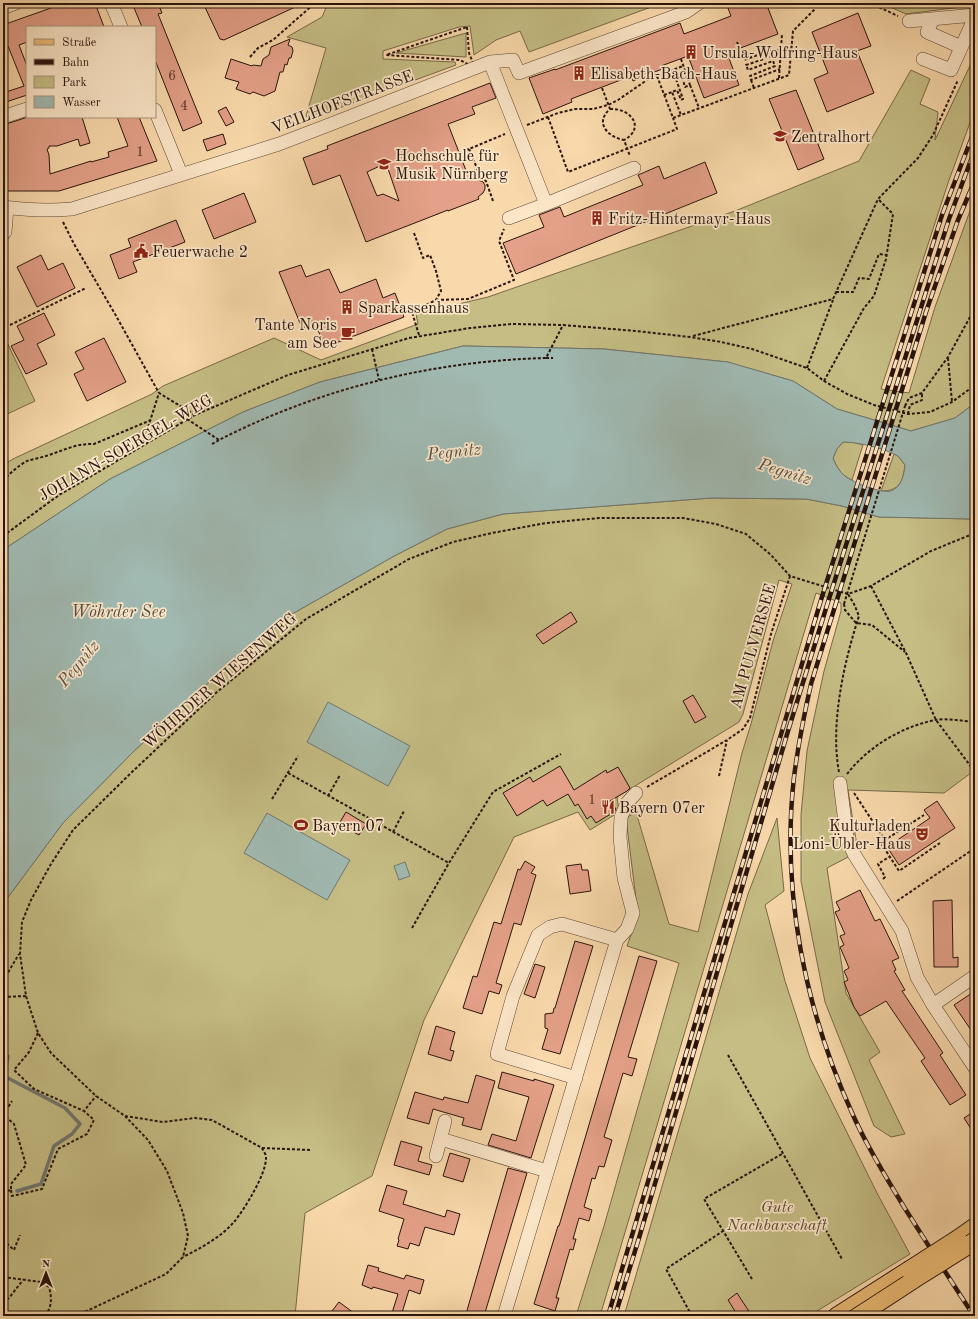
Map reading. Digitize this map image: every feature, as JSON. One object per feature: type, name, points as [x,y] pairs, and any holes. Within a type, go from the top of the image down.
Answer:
[{"type":"main road","points":[[836,1316],[911,1275],[966,1242],[975,1226]]},
{"type":"main road","points":[[859,1316],[911,1275]]},
{"type":"street","points":[[3,8],[16,3]]},
{"type":"street","points":[[111,3],[121,26]]},
{"type":"street","name":"VEILHOFSTRASSE","points":[[3,234],[5,232],[5,207],[26,210],[72,209],[279,144],[490,62],[514,60],[519,72],[686,12],[699,3]]},
{"type":"street","points":[[909,21],[975,16],[951,70],[923,59]]},
{"type":"street","points":[[933,19],[927,32],[961,47]]},
{"type":"street","points":[[490,62],[546,204]]},
{"type":"street","points":[[3,117],[26,109]]},
{"type":"street","points":[[156,112],[181,174]]},
{"type":"street","points":[[509,218],[634,168]]},
{"type":"street","points":[[840,783],[847,838],[854,854],[902,931],[917,977],[975,1068]]},
{"type":"street","points":[[504,1316],[617,940],[627,929],[633,913],[624,878],[620,837],[621,818],[628,803],[636,793]]},
{"type":"street","points":[[576,1078],[497,1054],[513,996],[538,935],[550,927],[562,924],[617,940]]},
{"type":"street","points":[[934,1004],[975,976]]},
{"type":"street","points":[[436,1156],[446,1121]]},
{"type":"street","points":[[441,1139],[547,1171]]},
{"type":"path","points":[[250,58],[258,48],[273,40],[315,3]]},
{"type":"path","points":[[673,118],[789,75],[793,31],[815,9],[818,3]]},
{"type":"path","points":[[870,3],[909,21]]},
{"type":"path","points":[[470,56],[468,27],[386,55],[460,60],[475,68]]},
{"type":"path","points":[[779,79],[782,34]]},
{"type":"path","points":[[737,42],[754,88]]},
{"type":"path","points":[[746,65],[773,56],[772,53],[781,49]]},
{"type":"path","points":[[744,60],[771,50],[772,53]]},
{"type":"path","points":[[681,59],[699,108]]},
{"type":"path","points":[[748,70],[772,61],[775,66],[750,76]]},
{"type":"path","points":[[458,153],[558,113],[575,109],[592,109],[608,105],[647,80],[683,66]]},
{"type":"path","points":[[751,80],[780,69]]},
{"type":"path","points":[[548,117],[568,172],[677,130],[658,76]]},
{"type":"path","points":[[664,95],[677,90],[681,100],[683,98],[676,79],[682,77],[685,87],[690,85]]},
{"type":"path","points":[[807,368],[833,299],[878,199],[918,158],[933,135],[959,78]]},
{"type":"path","points":[[602,88],[610,110]]},
{"type":"path","points":[[672,92],[681,115]]},
{"type":"path","points":[[610,110],[620,110],[632,118],[635,125],[634,131],[630,137],[624,140],[610,135],[605,128],[603,121],[605,114],[610,110]]},
{"type":"path","points":[[624,140],[634,168]]},
{"type":"path","points":[[469,149],[481,178],[486,181],[493,201]]},
{"type":"path","points":[[824,381],[864,308],[874,296],[885,263],[893,214],[878,199]]},
{"type":"path","points":[[57,210],[74,244],[160,393],[195,415]]},
{"type":"path","points":[[419,336],[412,312],[436,300],[468,299],[514,280],[499,241],[509,218]]},
{"type":"path","points":[[414,233],[423,258],[430,256],[436,271],[441,291],[436,300]]},
{"type":"path","points":[[836,292],[853,292],[859,278],[868,279],[879,254],[886,255]]},
{"type":"path","points":[[10,325],[86,288]]},
{"type":"path","points":[[690,337],[833,299]]},
{"type":"path","points":[[906,653],[872,625],[856,623],[845,610],[844,604],[905,406],[909,398],[922,393],[948,357],[975,308]]},
{"type":"path","name":"JOHANN-SOERGEL-WEG","points":[[3,536],[59,495],[195,415],[288,375],[419,336],[470,328],[512,324],[563,325],[636,330],[721,342],[752,349],[807,368],[824,381],[847,394],[874,405],[908,414],[930,412],[952,402],[975,385]]},
{"type":"path","points":[[546,358],[563,325]]},
{"type":"path","points":[[372,349],[379,380]]},
{"type":"path","points":[[948,357],[952,402]]},
{"type":"path","points":[[212,444],[287,409],[327,395],[379,380],[429,369],[467,364],[553,358]]},
{"type":"path","points":[[142,446],[160,393]]},
{"type":"path","points":[[908,414],[910,405],[922,400],[922,393]]},
{"type":"path","points":[[187,419],[220,440]]},
{"type":"path","points":[[3,481],[27,461],[72,446],[94,444],[151,420]]},
{"type":"path","name":"WÖHRDER WIESENWEG","points":[[183,1257],[188,1236],[183,1213],[167,1170],[148,1140],[124,1116],[96,1096],[51,1053],[38,1033],[26,996],[20,954],[22,922],[31,900],[51,864],[74,830],[132,772],[217,692],[306,619],[409,559],[453,542],[546,523],[599,518],[683,518],[716,524],[746,534],[771,555],[790,576]]},
{"type":"path","points":[[790,576],[848,594],[871,586],[931,551],[975,533]]},
{"type":"path","name":"AM PULVERSEE","points":[[636,793],[727,740],[743,729],[750,718],[771,634],[790,576]]},
{"type":"path","points":[[871,586],[906,653],[936,720],[975,772]]},
{"type":"path","points":[[848,594],[859,616],[839,693],[836,755],[840,783],[854,792],[885,840]]},
{"type":"path","points":[[840,783],[853,767],[872,748],[904,730],[936,720],[975,722]]},
{"type":"path","points":[[719,776],[727,740]]},
{"type":"path","points":[[412,928],[449,863],[493,792],[560,754]]},
{"type":"path","points":[[272,799],[298,756]]},
{"type":"path","points":[[288,773],[449,863]]},
{"type":"path","points":[[328,796],[340,775]]},
{"type":"path","points":[[393,832],[404,811]]},
{"type":"path","points":[[924,815],[881,843],[899,871],[940,843]]},
{"type":"path","points":[[888,907],[975,848]]},
{"type":"path","points":[[886,878],[878,864],[889,857]]},
{"type":"path","points":[[3,980],[20,954]]},
{"type":"path","points":[[3,997],[26,996]]},
{"type":"path","points":[[12,1101],[3,1115],[14,1124],[26,1165],[11,1184],[12,1196],[42,1189],[58,1149],[87,1134],[94,1120],[84,1111],[34,1089],[14,1070],[29,1052],[38,1033]]},
{"type":"path","points":[[728,1055],[842,1259]]},
{"type":"path","points":[[84,1111],[96,1096]]},
{"type":"path","points":[[124,1116],[163,1122],[195,1118],[212,1120],[262,1148],[310,1150]]},
{"type":"path","points":[[76,1316],[166,1274],[183,1257],[207,1245],[233,1223],[250,1198],[262,1175],[266,1156],[262,1148]]},
{"type":"path","points":[[752,1279],[704,1199],[782,1154]]},
{"type":"path","points":[[3,1189],[12,1190]]},
{"type":"path","points":[[692,1316],[666,1269],[723,1231]]},
{"type":"path","points":[[3,1240],[14,1250],[20,1235]]},
{"type":"path","points":[[3,1277],[41,1282],[49,1288],[52,1298],[49,1311],[45,1316]]},
{"type":"path","points":[[3,1303],[9,1298],[23,1280]]},
{"type":"green space","points":[[328,3],[442,3],[447,6],[479,7],[489,3],[662,3],[529,52],[520,31],[496,40],[474,55],[470,26],[459,27],[383,51],[383,59],[455,62],[456,65],[309,119],[306,116],[326,48],[287,37],[322,17]]},
{"type":"green space","points":[[881,3],[967,3],[961,7],[906,14]]},
{"type":"green space","points":[[466,33],[466,57],[396,53]]},
{"type":"green space","points":[[975,55],[975,109],[948,183],[881,389],[909,393],[935,307],[975,197],[975,403],[955,418],[911,431],[837,409],[793,381],[727,362],[604,349],[463,346],[320,382],[243,412],[110,479],[3,550],[3,465],[13,459],[152,394],[163,386],[274,338],[321,360],[418,324],[416,314],[488,297],[735,211],[859,161],[911,70],[930,79],[920,104],[938,112],[935,140]]},
{"type":"green space","points":[[3,334],[35,401],[3,416]]},
{"type":"green space","points":[[843,442],[852,442],[863,445],[852,480],[840,471],[833,458],[837,449]]},
{"type":"green space","points":[[894,454],[898,456],[905,465],[902,480],[896,487],[887,491],[881,491]]},
{"type":"green space","points":[[711,498],[806,499],[842,506],[879,517],[972,519],[975,517],[975,572],[971,573],[970,637],[975,638],[975,770],[944,793],[848,790],[858,852],[827,868],[846,993],[880,1052],[869,1060],[905,1134],[891,1137],[874,1126],[825,1002],[801,881],[801,815],[807,751],[824,671],[841,611],[841,603],[816,593],[600,1316],[576,1316],[604,1226],[679,963],[627,946],[638,915],[626,818],[636,812],[669,924],[698,932],[742,753],[773,641],[792,584],[779,580],[743,714],[739,722],[617,797],[619,812],[590,830],[578,812],[514,837],[424,1020],[372,1176],[305,1213],[295,1316],[3,1316],[3,904],[63,823],[134,751],[206,685],[292,614],[396,555],[447,529],[503,514]]},
{"type":"green space","name":"Gute Nachbarschaft","points":[[777,818],[784,891],[765,905],[785,981],[810,1058],[878,1195],[910,1254],[809,1316],[624,1316],[748,894]]},
{"type":"water","name":"Wöhrder See","points":[[463,346],[604,349],[728,362],[793,381],[837,409],[911,431],[955,418],[975,403],[975,517],[972,519],[879,517],[842,506],[806,499],[711,498],[503,514],[447,529],[396,555],[292,614],[206,685],[134,751],[63,823],[3,904],[3,550],[110,479],[243,412],[320,382]],"holes":[[[843,442],[863,444],[891,452],[899,457],[905,465],[903,476],[898,487],[891,491],[881,491],[860,484],[843,474],[833,458],[837,449]]]},
{"type":"water","points":[[328,702],[410,746],[388,786],[307,742]]},
{"type":"water","points":[[267,813],[350,860],[327,900],[244,853]]},
{"type":"water","points":[[405,862],[410,876],[399,880],[394,866]]},
{"type":"building","points":[[65,3],[95,3],[104,26],[26,26],[26,42],[19,45],[26,63],[26,95],[3,103],[3,93],[24,86],[8,46],[3,48],[3,25]]},
{"type":"building","points":[[132,3],[158,3],[162,13],[158,14],[202,123],[183,131],[156,63],[156,26],[142,26]]},
{"type":"building","points":[[203,3],[304,3],[224,40],[220,39]]},
{"type":"building","points":[[726,3],[766,3],[778,34],[727,53],[739,85],[704,98],[688,56],[661,66],[662,69],[633,81],[631,76],[571,99],[572,102],[543,114],[529,78],[555,70],[680,23],[684,34],[731,16]]},
{"type":"building","points":[[858,13],[871,46],[857,51],[874,93],[827,112],[814,79],[828,73],[812,32]]},
{"type":"building","points":[[290,39],[288,45],[292,47],[293,51],[291,58],[289,58],[287,65],[285,64],[283,72],[280,72],[275,91],[264,96],[253,92],[250,94],[236,89],[239,82],[225,78],[231,59],[252,66],[261,66],[263,59],[269,55],[271,47]]},
{"type":"building","name":"Hochschule für Musik Nürnberg","points":[[490,83],[496,98],[472,107],[475,114],[448,124],[467,173],[475,170],[479,180],[485,185],[483,193],[478,197],[479,199],[366,242],[340,175],[313,185],[303,158],[328,149],[327,146]],"holes":[[[386,163],[399,201],[383,194],[377,196],[367,172]]]},
{"type":"building","points":[[796,90],[824,159],[798,170],[769,99]]},
{"type":"building","points":[[226,107],[234,122],[226,126],[218,111]]},
{"type":"building","points":[[26,118],[82,118],[90,143],[80,146],[78,139],[57,146],[49,146],[47,149],[49,155],[50,174],[109,157],[108,152],[128,146],[117,118],[139,118],[157,161],[59,191],[6,191],[3,183],[3,125]]},
{"type":"building","points":[[223,134],[226,144],[207,151],[203,140]]},
{"type":"building","name":"Fritz-Hintermayr-Haus","points":[[705,162],[717,193],[516,274],[503,243],[544,227],[539,215],[560,207],[564,217],[643,185],[638,175],[659,166],[664,179]]},
{"type":"building","points":[[244,193],[256,222],[214,239],[202,210]]},
{"type":"building","name":"Feuerwache 2","points":[[176,220],[185,242],[133,262],[137,272],[119,279],[110,255],[131,247],[128,239]]},
{"type":"building","points":[[41,255],[48,270],[63,263],[75,288],[37,307],[17,267]]},
{"type":"building","name":"Sparkassenhaus","points":[[301,265],[306,277],[329,269],[340,293],[376,279],[383,298],[395,293],[404,317],[325,347],[315,323],[302,328],[279,272]]},
{"type":"building","points":[[44,313],[55,335],[37,344],[47,364],[26,374],[11,346],[24,340],[17,326]]},
{"type":"building","points":[[104,338],[126,382],[87,401],[74,374],[84,369],[75,352]]},
{"type":"building","points":[[571,612],[577,622],[543,644],[536,635]]},
{"type":"building","points":[[693,695],[706,717],[695,723],[683,701]]},
{"type":"building","points":[[560,766],[574,790],[606,770],[607,773],[618,767],[630,788],[610,801],[616,809],[614,812],[596,823],[591,816],[587,819],[578,804],[575,806],[568,794],[547,806],[543,800],[517,816],[503,793],[530,777],[533,782]]},
{"type":"building","points":[[937,801],[955,828],[899,865],[887,847],[930,818],[924,810]]},
{"type":"building","points":[[346,812],[366,824],[359,835],[339,824]]},
{"type":"building","points":[[525,861],[535,867],[531,873],[536,875],[521,925],[514,923],[496,983],[502,985],[499,994],[489,991],[482,1014],[463,1008],[473,976],[477,977],[494,922],[501,924],[518,869],[520,870]]},
{"type":"building","points":[[581,864],[582,870],[588,870],[591,891],[570,894],[566,866]]},
{"type":"building","points":[[860,890],[875,921],[880,919],[899,958],[892,961],[896,970],[894,971],[905,990],[902,991],[943,1053],[940,1055],[966,1095],[950,1105],[921,1061],[925,1058],[886,1001],[860,1016],[854,1007],[844,982],[848,980],[844,971],[849,968],[840,947],[844,945],[840,936],[845,934],[835,912],[840,910],[836,902]]},
{"type":"building","points":[[952,900],[953,958],[958,957],[958,967],[934,967],[933,901]]},
{"type":"building","points":[[575,941],[593,946],[560,1054],[542,1049],[548,1029],[545,1028],[545,1014],[553,1013]]},
{"type":"building","points":[[639,956],[657,961],[628,1057],[637,1059],[632,1076],[623,1073],[604,1137],[612,1140],[604,1167],[599,1166],[595,1179],[592,1178],[584,1207],[592,1210],[589,1221],[579,1218],[573,1239],[576,1239],[573,1250],[570,1249],[556,1298],[559,1298],[555,1311],[534,1304],[559,1226]]},
{"type":"building","points":[[535,964],[545,967],[535,998],[524,994]]},
{"type":"building","points":[[975,991],[975,1036],[954,1005]]},
{"type":"building","points":[[436,1026],[455,1032],[450,1050],[454,1051],[451,1061],[428,1054]]},
{"type":"building","points":[[502,1072],[554,1085],[531,1158],[488,1145],[492,1134],[516,1141],[529,1097],[498,1088]]},
{"type":"building","points":[[476,1075],[495,1081],[481,1130],[462,1125],[464,1118],[433,1109],[429,1124],[407,1118],[415,1092],[443,1100],[444,1097],[468,1103]]},
{"type":"building","points":[[975,1111],[975,1135],[964,1118]]},
{"type":"building","points":[[401,1141],[422,1147],[418,1161],[432,1165],[429,1175],[394,1165]]},
{"type":"building","points":[[450,1153],[470,1159],[463,1182],[443,1176]]},
{"type":"building","points":[[508,1168],[527,1173],[484,1316],[471,1316],[466,1314]]},
{"type":"building","points":[[387,1185],[407,1191],[403,1204],[445,1217],[447,1210],[460,1214],[454,1235],[425,1227],[419,1246],[410,1243],[408,1249],[397,1246],[404,1219],[379,1211]]},
{"type":"building","points":[[368,1265],[379,1268],[378,1271],[404,1279],[406,1275],[424,1280],[420,1294],[409,1290],[401,1316],[391,1316],[398,1294],[373,1287],[372,1289],[362,1285]]},
{"type":"building","points":[[737,1293],[752,1316],[738,1316],[728,1300]]},
{"type":"building","points":[[339,1302],[358,1316],[328,1316]]},
{"type":"waterway","points":[[3,1056],[8,1056],[4,1076],[65,1108],[80,1124],[72,1134],[54,1146],[41,1184],[17,1191]]},
{"type":"tram line","points":[[842,1316],[975,1230]]},
{"type":"railway","points":[[608,1316],[821,600],[942,215],[975,129]]},
{"type":"railway","points":[[615,1316],[788,731],[949,219],[975,149]]},
{"type":"railway","points":[[974,1316],[877,1162],[858,1127],[836,1075],[810,992],[801,950],[794,907],[791,864],[791,820],[794,777],[801,730],[811,684],[926,312],[958,220],[975,180]]},
{"type":"place","name":"Ursula-Wolfring-Haus","points":[[691,52]]},
{"type":"place","name":"Elisabeth-Bach-Haus","points":[[579,73]]},
{"type":"place","name":"Zentralhort","points":[[780,136]]},
{"type":"place","name":"Hochschule für Musik Nürnberg","points":[[384,164]]},
{"type":"place","name":"Fritz-Hintermayr-Haus","points":[[597,218]]},
{"type":"place","name":"Feuerwache 2","points":[[141,251]]},
{"type":"place","name":"Sparkassenhaus","points":[[347,307]]},
{"type":"place","name":"Tante Noris am See","points":[[348,333]]},
{"type":"place","name":"Bayern 07er","points":[[608,807]]},
{"type":"place","name":"Bayern 07","points":[[301,825]]},
{"type":"place","name":"Kulturladen Loni-Übler-Haus","points":[[922,834]]},
{"type":"water label","name":"Pegnitz","points":[[454,451]]},
{"type":"water label","name":"Pegnitz","points":[[785,471]]},
{"type":"water label","name":"Pegnitz","points":[[78,663]]}]
